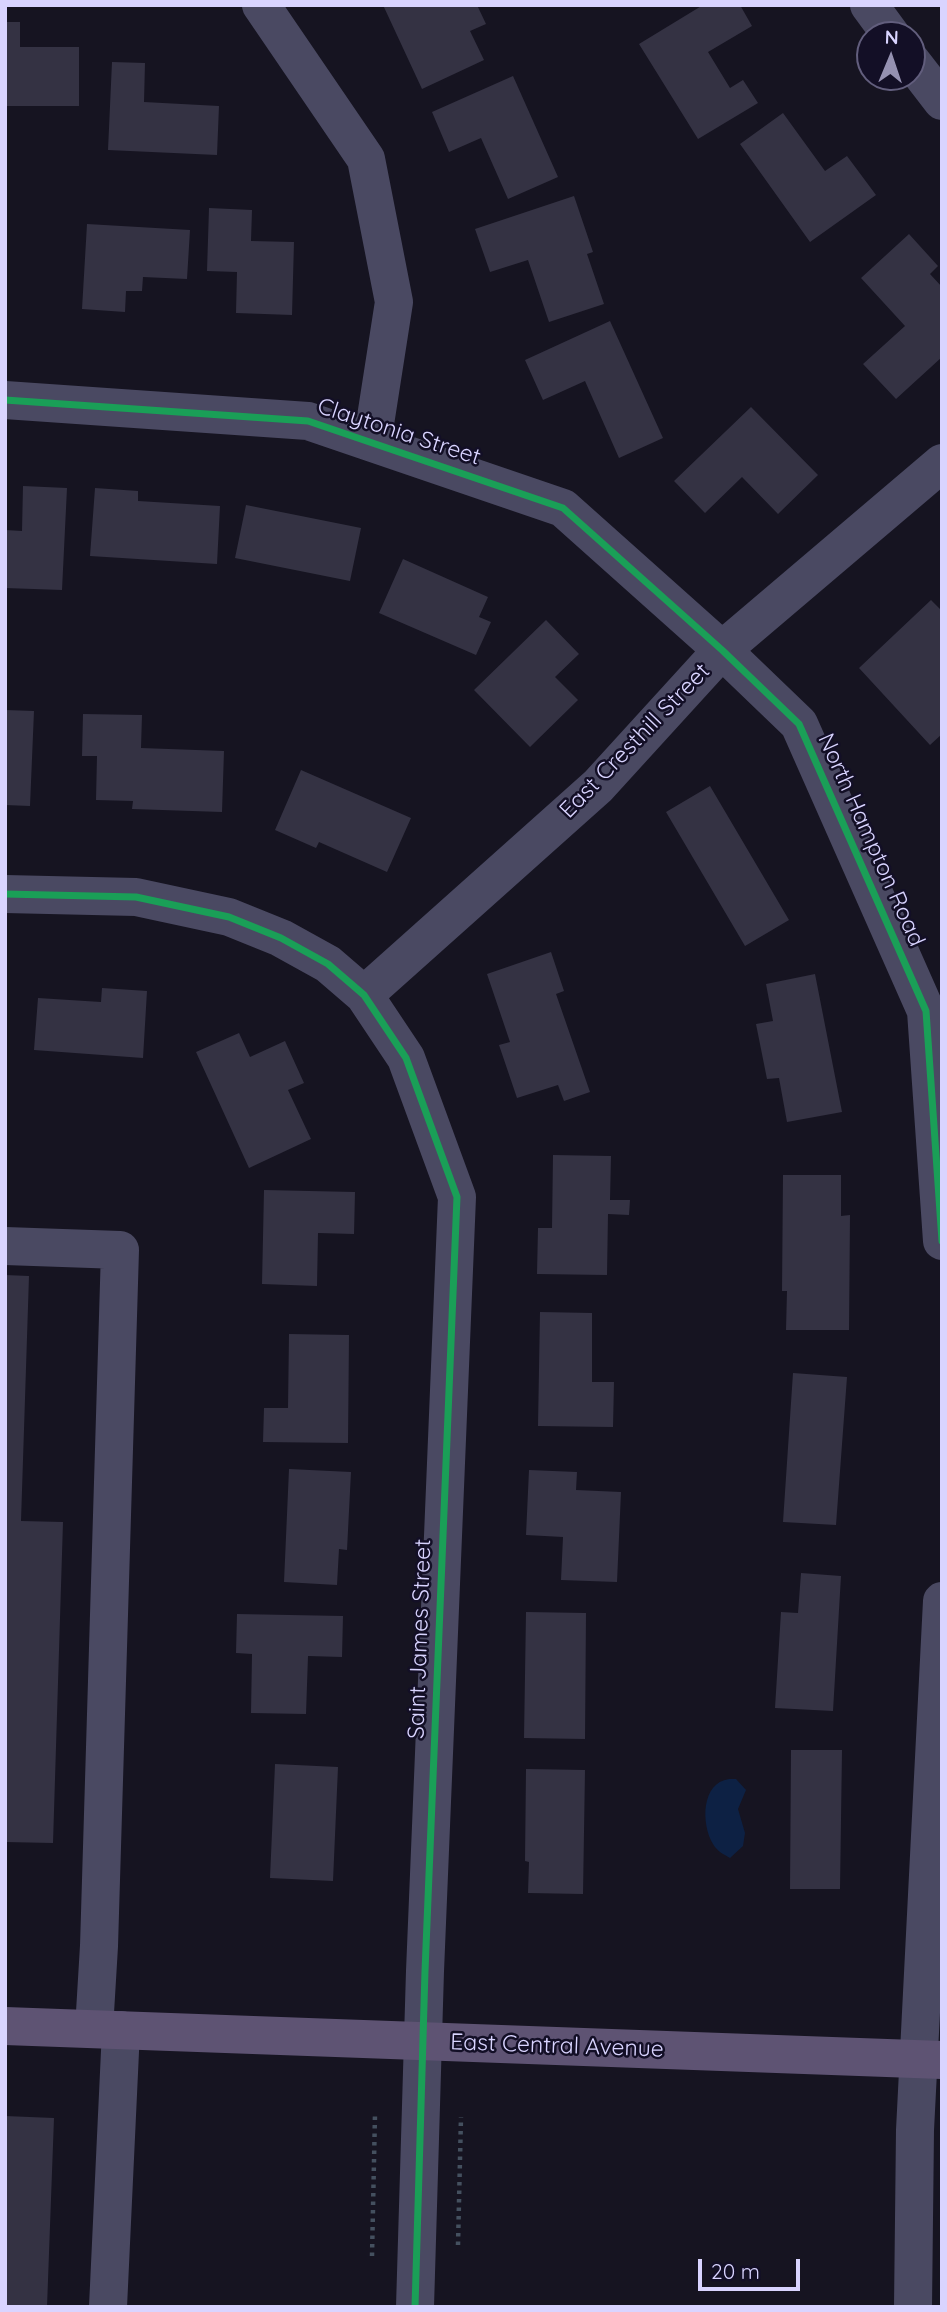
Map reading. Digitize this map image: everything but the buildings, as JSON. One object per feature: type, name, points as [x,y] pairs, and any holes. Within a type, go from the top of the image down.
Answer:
[{"type":"main road","name":"East Central Avenue","points":[[5,2026],[930,2059]]},
{"type":"street","points":[[261,5],[366,159],[394,302],[372,443]]},
{"type":"street","points":[[869,5],[881,21]]},
{"type":"street","points":[[926,80],[942,101]]},
{"type":"street","name":"Claytonia Street","points":[[5,400],[308,421],[563,508],[722,650]]},
{"type":"street","name":"East Cresthill Street","points":[[364,995],[598,786],[722,650],[942,463]]},
{"type":"street","name":"North Hampton Road","points":[[722,650],[799,724],[926,1011],[942,1241]]},
{"type":"street","name":"Saint James Street","points":[[5,894],[136,897],[229,917],[281,939],[328,964],[364,995],[406,1058],[457,1197],[415,2307]]},
{"type":"street","points":[[5,1246],[120,1250],[99,1946],[107,2030],[108,2307]]},
{"type":"street","points":[[913,2307],[915,2130],[930,2059],[942,1601]]},
{"type":"path","points":[[372,2256],[375,2114]]},
{"type":"path","points":[[458,2245],[461,2117]]},
{"type":"water","points":[[729,1779],[736,1779],[746,1790],[738,1809],[745,1833],[743,1846],[730,1858],[713,1844],[705,1816],[708,1796],[713,1788]]},
{"type":"cycle path","points":[[5,400],[308,421],[563,508],[722,650],[799,724],[926,1011],[942,1241]]},
{"type":"cycle path","points":[[5,894],[136,897],[229,917],[281,938],[328,964],[364,995],[406,1058],[457,1197],[425,1971],[415,2307]]}]
